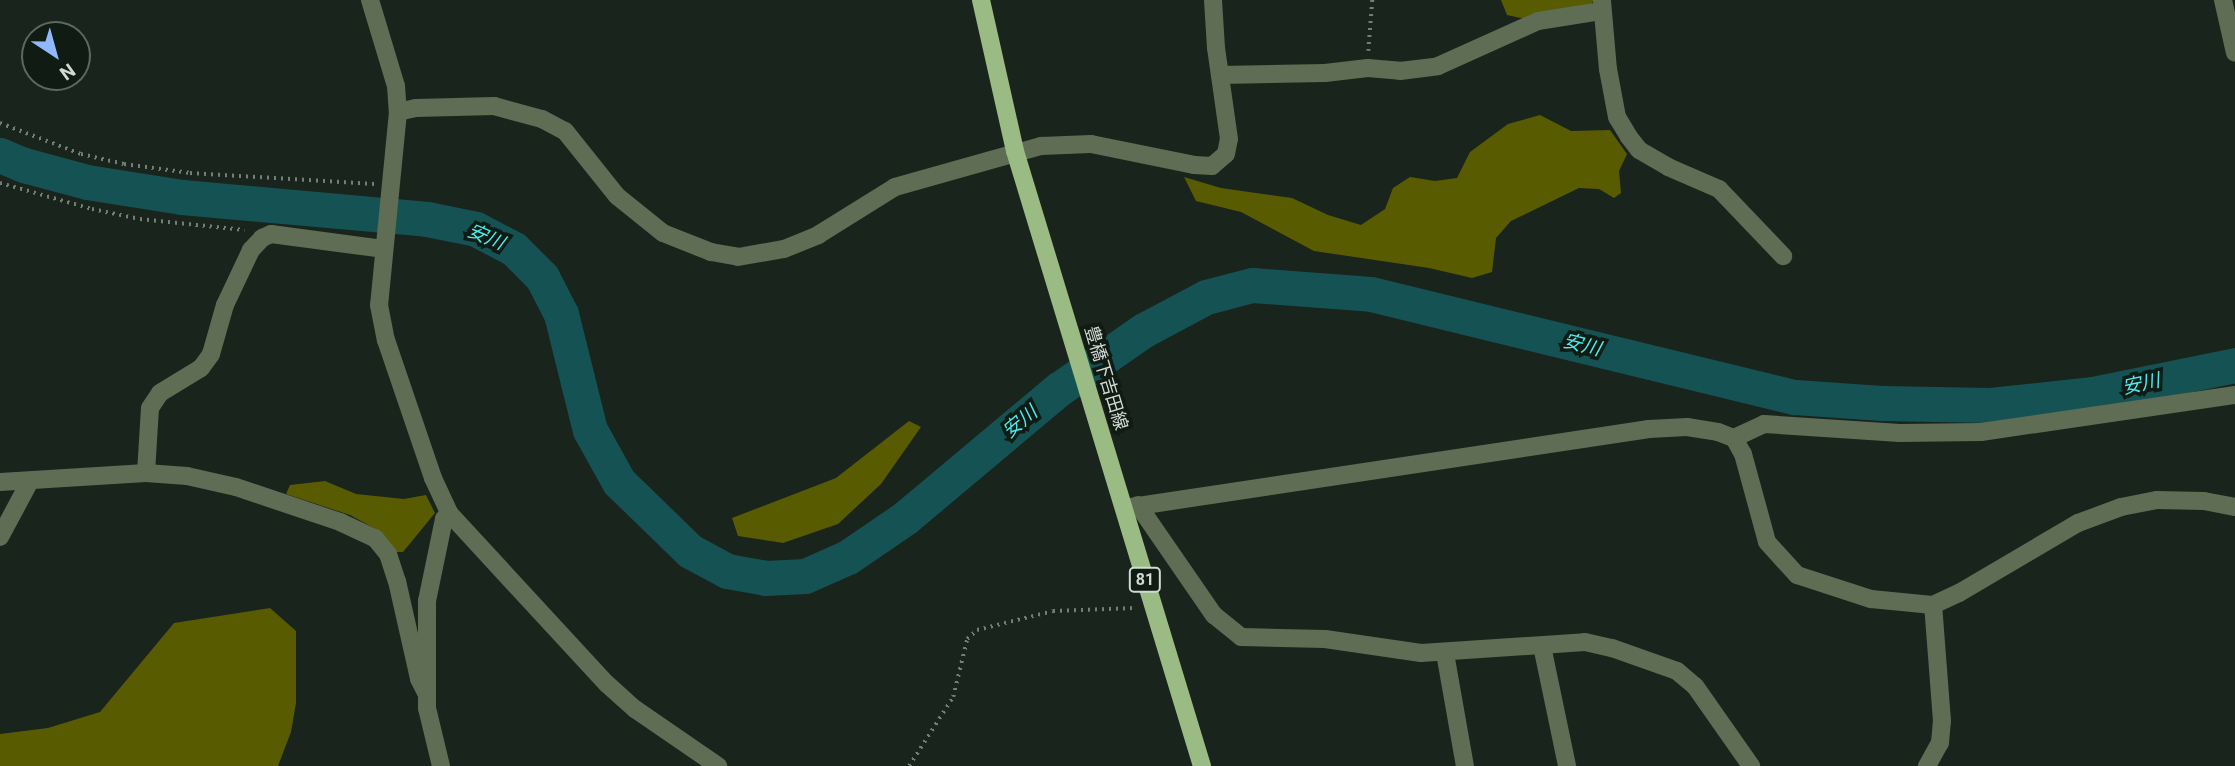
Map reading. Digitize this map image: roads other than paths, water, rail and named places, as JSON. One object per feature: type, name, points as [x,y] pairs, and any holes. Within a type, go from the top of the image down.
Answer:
[{"type":"main road","name":"豊橋下吉田線","points":[[981,0],[1015,151],[1088,394],[1132,507],[1152,604],[1202,766]]},
{"type":"street","points":[[370,0],[396,86],[398,112],[379,305],[386,340],[433,478],[449,513],[607,684],[654,723],[718,766]]},
{"type":"street","points":[[398,112],[416,108],[494,106],[542,119],[565,131],[617,196],[663,233],[711,252],[738,257],[784,249],[818,235],[895,187],[1015,151],[1041,146],[1091,144],[1194,165],[1212,166],[1226,154],[1230,139],[1220,75],[1213,0]]},
{"type":"street","points":[[2223,0],[2235,53]]},
{"type":"street","points":[[1220,75],[1325,73],[1368,68],[1400,71],[1437,66],[1538,20],[1602,6],[1608,69],[1617,117],[1629,137],[1639,150],[1668,167],[1719,189],[1783,256]]},
{"type":"street","points":[[146,473],[150,408],[160,393],[201,368],[211,354],[225,305],[251,250],[262,238],[271,234],[384,242]]},
{"type":"street","points":[[1734,439],[1763,424],[1900,433],[1981,432],[2235,395]]},
{"type":"street","points":[[1751,766],[1695,686],[1676,671],[1585,642],[1445,653],[1382,649],[1325,639],[1241,637],[1214,615],[1132,507],[1649,429],[1686,427],[1718,432],[1734,439],[1743,454],[1767,542],[1797,575],[1871,599],[1933,605],[1959,593],[2078,523],[2121,507],[2157,500],[2204,501],[2235,507]]},
{"type":"street","points":[[0,482],[146,473],[187,476],[236,487],[340,522],[375,538],[388,554],[397,581],[416,667],[426,693],[441,766]]},
{"type":"street","points":[[0,537],[30,481]]},
{"type":"street","points":[[426,693],[427,601],[443,519],[449,513]]},
{"type":"street","points":[[1927,766],[1940,743],[1942,721],[1933,605]]},
{"type":"street","points":[[1542,646],[1567,766]]},
{"type":"street","points":[[1445,653],[1465,766]]},
{"type":"waterway","name":"安川","points":[[0,155],[24,165],[87,182],[182,197],[427,219],[476,229],[514,249],[542,277],[561,314],[590,430],[619,482],[690,551],[727,571],[765,578],[805,576],[848,557],[905,518],[1059,389],[1144,330],[1206,297],[1252,285],[1371,294],[1795,397],[1882,403],[1990,405],[2093,394],[2235,365]]}]
